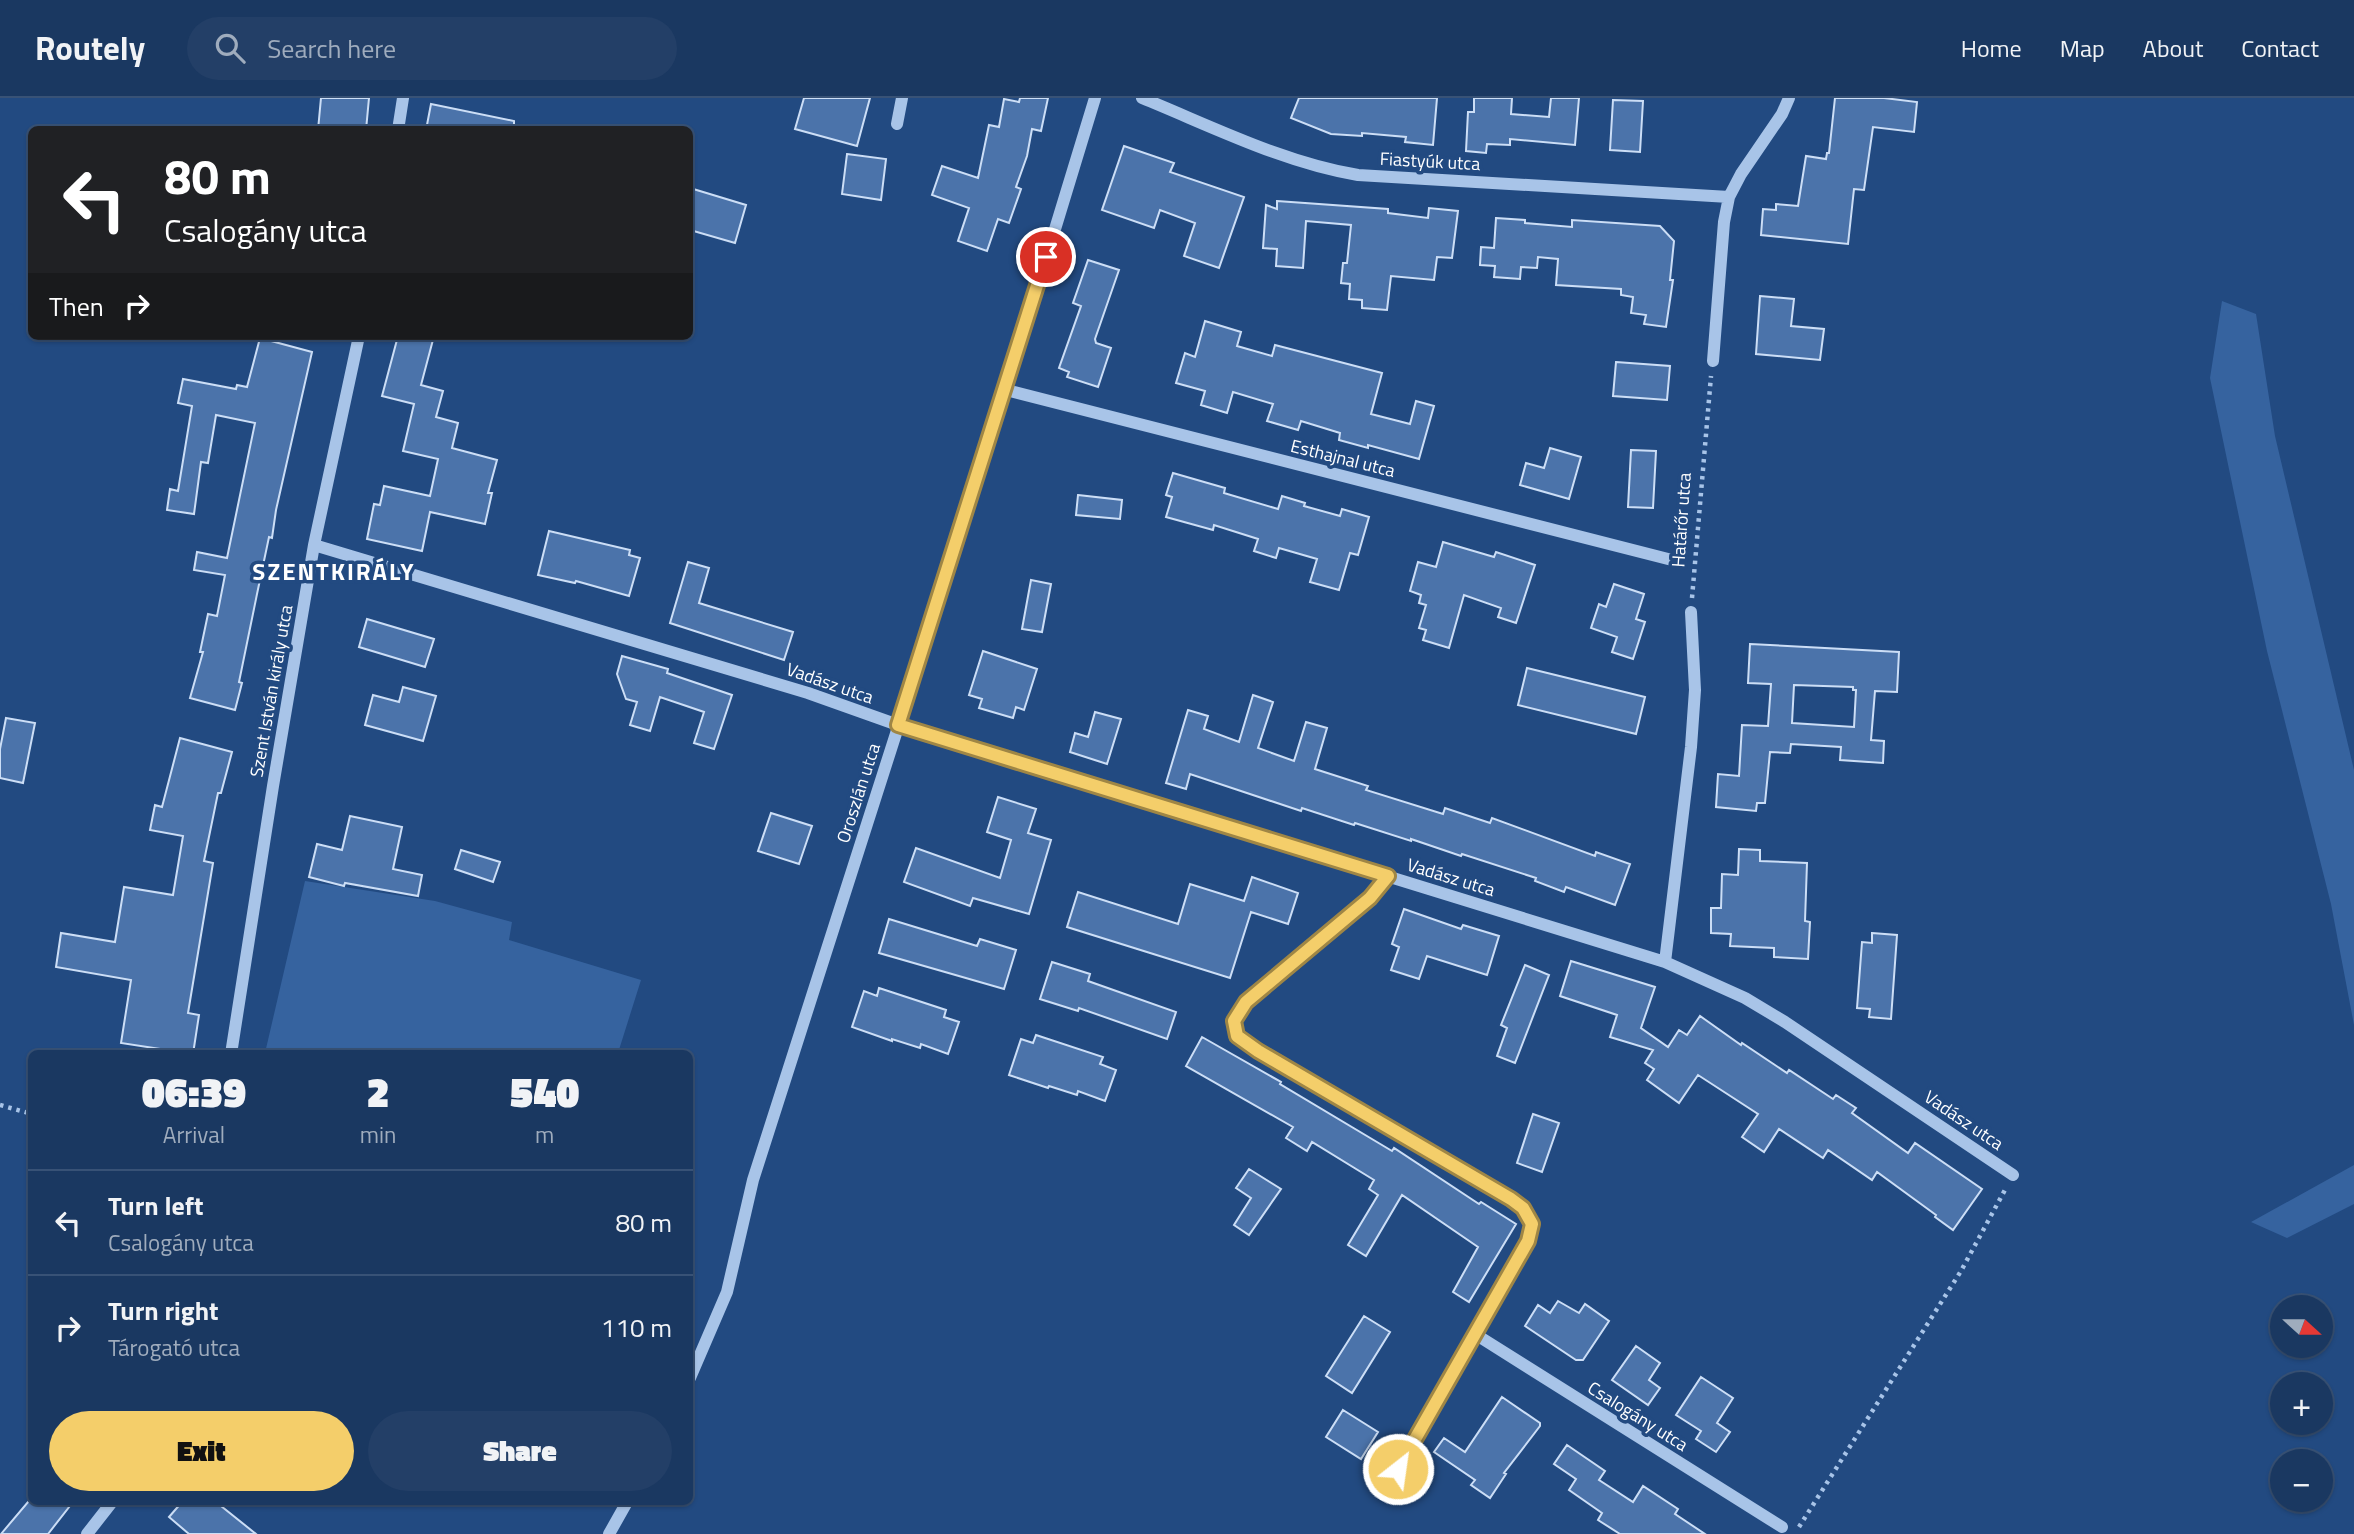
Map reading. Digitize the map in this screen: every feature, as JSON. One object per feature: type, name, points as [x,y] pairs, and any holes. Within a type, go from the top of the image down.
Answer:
[{"type":"street","points":[[399,126],[403,98]]},
{"type":"street","points":[[897,124],[902,98]]},
{"type":"street","name":"Oroszlán utca","points":[[693,1370],[727,1292],[753,1180],[1006,390],[1095,98]]},
{"type":"street","name":"Fiastyúk utca","points":[[1142,98],[1294,159],[1329,170],[1357,174],[1730,197]]},
{"type":"street","points":[[1713,361],[1724,222],[1730,197],[1741,174],[1782,114],[1789,98]]},
{"type":"street","name":"Szent István király utca","points":[[232,1050],[314,545],[358,340]]},
{"type":"street","name":"Esthajnal utca","points":[[1006,390],[1672,560]]},
{"type":"street","name":"Vadász utca","points":[[314,545],[808,693],[898,725],[1665,962],[1745,998],[1785,1022],[2013,1175]]},
{"type":"street","points":[[1665,962],[1691,747],[1695,690],[1691,612]]},
{"type":"street","points":[[1388,876],[1370,898],[1246,1002],[1234,1021],[1237,1036],[1523,1208],[1532,1224],[1528,1241],[1398,1469]]},
{"type":"street","name":"Csalogány utca","points":[[1475,1334],[1782,1527]]},
{"type":"street","points":[[87,1534],[110,1505]]},
{"type":"street","points":[[609,1534],[625,1505]]},
{"type":"path","name":"Határőr utca","points":[[1691,612],[1713,361]]},
{"type":"path","points":[[0,1105],[28,1113]]},
{"type":"path","points":[[1795,1534],[1961,1271],[2013,1175]]},
{"type":"shaded area","points":[[2222,301],[2256,314],[2275,436],[2354,770],[2354,1025],[2331,904],[2267,651],[2210,378]]},
{"type":"shaded area","points":[[305,881],[435,901],[512,922],[509,940],[641,980],[619,1050],[266,1050]]},
{"type":"shaded area","points":[[2354,1165],[2354,1204],[2287,1238],[2251,1222]]},
{"type":"building","points":[[321,98],[369,98],[366,126],[318,126]]},
{"type":"building","points":[[804,98],[870,98],[857,146],[795,129]]},
{"type":"building","points":[[1020,98],[1048,98],[1041,131],[1032,129],[1027,156],[1016,187],[1021,189],[1009,223],[998,219],[987,251],[958,241],[969,208],[932,195],[942,166],[978,178],[989,125],[999,127],[1004,99],[1019,102]]},
{"type":"building","points":[[1299,98],[1437,98],[1433,145],[1405,142],[1406,137],[1362,133],[1362,136],[1331,134],[1291,118]]},
{"type":"building","points":[[1474,98],[1512,98],[1511,114],[1549,117],[1551,98],[1579,98],[1575,145],[1510,139],[1510,145],[1487,144],[1486,153],[1466,151],[1468,112],[1474,112]]},
{"type":"building","points":[[1835,98],[1884,98],[1917,102],[1914,132],[1873,127],[1864,190],[1854,189],[1848,244],[1761,235],[1763,209],[1776,210],[1776,204],[1798,206],[1806,156],[1826,159]]},
{"type":"building","points":[[1613,100],[1643,101],[1640,152],[1610,150]]},
{"type":"building","points":[[431,104],[514,121],[514,126],[427,126]]},
{"type":"building","points":[[1124,146],[1174,163],[1170,172],[1244,197],[1219,268],[1184,256],[1195,223],[1160,210],[1154,228],[1102,210]]},
{"type":"building","points":[[847,154],[886,159],[881,200],[842,194]]},
{"type":"building","points":[[693,189],[746,205],[735,243],[693,231]]},
{"type":"building","points":[[1277,201],[1388,209],[1388,213],[1428,218],[1429,208],[1458,211],[1452,258],[1437,257],[1434,280],[1391,276],[1387,310],[1362,308],[1362,300],[1349,299],[1350,284],[1341,283],[1343,263],[1347,263],[1351,225],[1306,221],[1303,268],[1276,266],[1277,249],[1263,248],[1266,205],[1277,209]]},
{"type":"building","points":[[1496,218],[1572,227],[1572,220],[1660,226],[1674,241],[1670,280],[1673,280],[1666,327],[1644,324],[1646,315],[1631,313],[1633,297],[1621,295],[1621,289],[1556,285],[1558,259],[1538,257],[1537,268],[1521,267],[1520,279],[1494,277],[1495,266],[1480,265],[1481,247],[1494,248]]},
{"type":"building","points":[[1088,260],[1119,270],[1095,339],[1096,343],[1111,348],[1098,387],[1067,377],[1069,372],[1059,368],[1081,306],[1073,303]]},
{"type":"building","points":[[1760,296],[1794,299],[1791,326],[1824,329],[1820,360],[1756,354]]},
{"type":"building","points":[[1205,321],[1241,332],[1237,346],[1272,356],[1275,345],[1382,373],[1371,414],[1410,424],[1416,401],[1434,406],[1419,459],[1339,440],[1340,433],[1301,421],[1298,430],[1267,421],[1273,404],[1233,392],[1227,413],[1201,405],[1205,391],[1176,383],[1185,353],[1195,357]]},
{"type":"building","points":[[259,340],[312,352],[272,538],[269,537],[235,710],[190,698],[203,652],[200,652],[208,614],[217,616],[225,575],[194,570],[197,552],[227,558],[255,423],[216,415],[208,463],[201,462],[194,514],[167,510],[170,489],[178,491],[192,406],[178,403],[183,379],[236,389],[237,385],[247,387]]},
{"type":"building","points":[[397,340],[433,340],[421,385],[443,391],[436,417],[458,423],[452,448],[497,460],[488,493],[492,493],[485,524],[430,512],[422,551],[367,539],[374,504],[380,505],[384,486],[430,496],[438,459],[403,451],[414,404],[382,396]]},
{"type":"building","points":[[1616,362],[1670,366],[1667,400],[1613,396]]},
{"type":"building","points":[[1550,448],[1581,457],[1569,499],[1520,485],[1526,463],[1544,468]]},
{"type":"building","points":[[1631,450],[1656,451],[1653,508],[1628,507]]},
{"type":"building","points":[[1173,473],[1225,488],[1224,493],[1278,509],[1282,496],[1305,503],[1304,506],[1340,516],[1342,509],[1369,517],[1358,555],[1350,553],[1339,590],[1310,582],[1317,559],[1279,548],[1276,558],[1254,551],[1258,539],[1214,525],[1213,530],[1166,517],[1172,497],[1166,495]]},
{"type":"building","points":[[1078,495],[1122,500],[1120,519],[1076,515]]},
{"type":"building","points":[[549,531],[630,550],[629,555],[640,558],[629,596],[576,581],[575,583],[538,575]]},
{"type":"building","points":[[1443,542],[1494,557],[1496,552],[1535,565],[1516,623],[1498,617],[1501,608],[1464,595],[1449,648],[1423,640],[1426,630],[1419,628],[1426,605],[1419,603],[1421,595],[1410,591],[1418,562],[1436,567]]},
{"type":"building","points":[[688,562],[709,568],[699,603],[793,632],[784,660],[670,623]]},
{"type":"building","points":[[1031,580],[1051,584],[1042,632],[1022,629]]},
{"type":"building","points":[[1614,584],[1644,594],[1636,619],[1645,622],[1633,659],[1612,652],[1617,637],[1591,628],[1599,604],[1606,607]]},
{"type":"building","points":[[367,619],[434,639],[425,667],[359,647]]},
{"type":"building","points":[[1750,644],[1899,652],[1897,692],[1875,691],[1871,740],[1884,741],[1883,763],[1840,760],[1841,747],[1791,744],[1790,753],[1770,752],[1765,803],[1757,803],[1756,811],[1716,807],[1718,774],[1739,776],[1742,725],[1768,726],[1771,684],[1748,683]],"holes":[[[1794,685],[1853,687],[1853,690],[1856,690],[1854,727],[1792,723]]]},
{"type":"building","points":[[983,651],[1037,669],[1024,710],[1016,707],[1013,718],[979,708],[982,699],[969,695]]},
{"type":"building","points":[[622,656],[668,669],[667,673],[732,695],[714,749],[694,743],[704,712],[660,697],[650,731],[630,725],[637,702],[626,699],[617,674]]},
{"type":"building","points":[[1527,668],[1645,697],[1636,734],[1518,705]]},
{"type":"building","points":[[403,687],[436,696],[423,741],[365,725],[373,695],[399,702]]},
{"type":"building","points":[[1253,695],[1273,702],[1258,748],[1294,761],[1306,722],[1327,728],[1315,769],[1368,786],[1366,790],[1443,814],[1445,808],[1490,823],[1492,818],[1595,856],[1596,852],[1630,864],[1615,905],[1566,887],[1564,892],[1535,881],[1536,878],[1462,854],[1461,856],[1302,808],[1301,811],[1190,774],[1186,789],[1166,783],[1188,710],[1208,716],[1204,729],[1239,742]]},
{"type":"building","points":[[1095,712],[1121,719],[1107,764],[1070,752],[1075,733],[1088,737]]},
{"type":"building","points":[[6,718],[35,723],[23,783],[0,778],[0,749]]},
{"type":"building","points":[[180,738],[232,752],[221,793],[218,793],[204,861],[213,863],[188,1013],[199,1015],[194,1050],[167,1050],[121,1043],[131,980],[56,967],[61,933],[115,942],[124,887],[173,895],[183,836],[150,830],[155,805],[162,807]]},
{"type":"building","points":[[998,797],[1036,809],[1028,833],[1051,840],[1029,914],[973,898],[970,906],[904,882],[916,848],[1000,878],[1011,840],[987,832]]},
{"type":"building","points":[[771,813],[812,826],[799,864],[758,851]]},
{"type":"building","points":[[350,816],[402,827],[393,869],[422,875],[418,896],[345,883],[344,886],[309,877],[317,844],[342,850]]},
{"type":"building","points":[[1739,849],[1760,850],[1760,861],[1807,863],[1805,921],[1810,922],[1808,959],[1774,957],[1774,948],[1730,946],[1731,934],[1711,933],[1711,908],[1721,908],[1722,874],[1738,875]]},
{"type":"building","points":[[461,850],[500,862],[493,882],[455,869]]},
{"type":"building","points":[[1252,877],[1298,893],[1288,924],[1251,912],[1230,978],[1067,927],[1078,892],[1178,924],[1190,884],[1244,901]]},
{"type":"building","points":[[1404,909],[1461,929],[1463,925],[1499,936],[1487,975],[1427,956],[1419,979],[1391,970],[1399,947],[1392,944]]},
{"type":"building","points":[[889,919],[977,946],[980,939],[1016,950],[1004,989],[879,953]]},
{"type":"building","points":[[1872,933],[1897,935],[1891,1019],[1869,1017],[1870,1009],[1857,1008],[1862,942],[1872,943]]},
{"type":"building","points":[[1571,961],[1655,987],[1641,1028],[1668,1047],[1679,1030],[1687,1035],[1700,1016],[1787,1073],[1789,1070],[1833,1099],[1836,1095],[1856,1108],[1852,1113],[1908,1153],[1915,1143],[1982,1189],[1953,1230],[1877,1172],[1872,1180],[1828,1150],[1823,1158],[1779,1129],[1764,1152],[1742,1137],[1758,1114],[1698,1075],[1679,1103],[1647,1080],[1654,1069],[1645,1063],[1653,1050],[1610,1037],[1617,1015],[1560,996]]},
{"type":"building","points":[[1052,962],[1090,974],[1088,981],[1176,1012],[1167,1039],[1079,1008],[1078,1011],[1040,999]]},
{"type":"building","points":[[1525,965],[1549,975],[1515,1063],[1497,1056],[1507,1028],[1501,1025]]},
{"type":"building","points":[[879,988],[946,1010],[944,1017],[959,1022],[948,1054],[921,1044],[920,1048],[892,1041],[852,1027],[864,991],[877,996]]},
{"type":"building","points":[[1036,1035],[1103,1057],[1100,1064],[1116,1070],[1105,1101],[1078,1091],[1077,1095],[1009,1075],[1021,1039],[1033,1043]]},
{"type":"building","points":[[1202,1037],[1392,1151],[1394,1148],[1479,1204],[1481,1202],[1516,1224],[1469,1302],[1453,1292],[1478,1247],[1402,1195],[1366,1256],[1348,1245],[1378,1195],[1369,1189],[1374,1180],[1312,1142],[1307,1151],[1286,1138],[1293,1127],[1186,1066]]},
{"type":"building","points":[[1533,1114],[1559,1123],[1542,1172],[1517,1163]]},
{"type":"building","points":[[1249,1169],[1281,1189],[1249,1235],[1234,1225],[1251,1198],[1236,1188]]},
{"type":"building","points":[[1558,1301],[1579,1313],[1585,1304],[1609,1321],[1583,1360],[1576,1360],[1525,1326],[1538,1305],[1550,1313]]},
{"type":"building","points":[[1364,1316],[1390,1332],[1352,1393],[1326,1376]]},
{"type":"building","points":[[1636,1346],[1660,1363],[1649,1380],[1660,1388],[1648,1405],[1612,1380]]},
{"type":"building","points":[[1701,1377],[1733,1398],[1717,1423],[1730,1432],[1716,1452],[1696,1439],[1701,1431],[1676,1415]]},
{"type":"building","points":[[1502,1397],[1540,1423],[1540,1426],[1504,1473],[1506,1474],[1490,1498],[1471,1485],[1475,1480],[1434,1452],[1444,1438],[1465,1452]]},
{"type":"building","points":[[1343,1410],[1378,1432],[1361,1459],[1326,1437]]},
{"type":"building","points":[[1567,1445],[1605,1471],[1599,1480],[1633,1502],[1643,1486],[1678,1509],[1675,1514],[1705,1534],[1620,1534],[1598,1520],[1602,1513],[1569,1490],[1576,1479],[1554,1464]]},
{"type":"building","points":[[28,1502],[28,1505],[71,1505],[48,1534],[1,1534]]},
{"type":"building","points":[[179,1505],[220,1505],[256,1534],[189,1534],[169,1517]]},
{"type":"district","name":"SZENTKIRÁLY","points":[[334,571]]},
{"type":"route","points":[[1046,257],[898,725],[1388,876],[1370,898],[1246,1002],[1234,1021],[1237,1036],[1258,1051],[1511,1199],[1523,1208],[1532,1224],[1528,1241],[1398,1469]]}]
